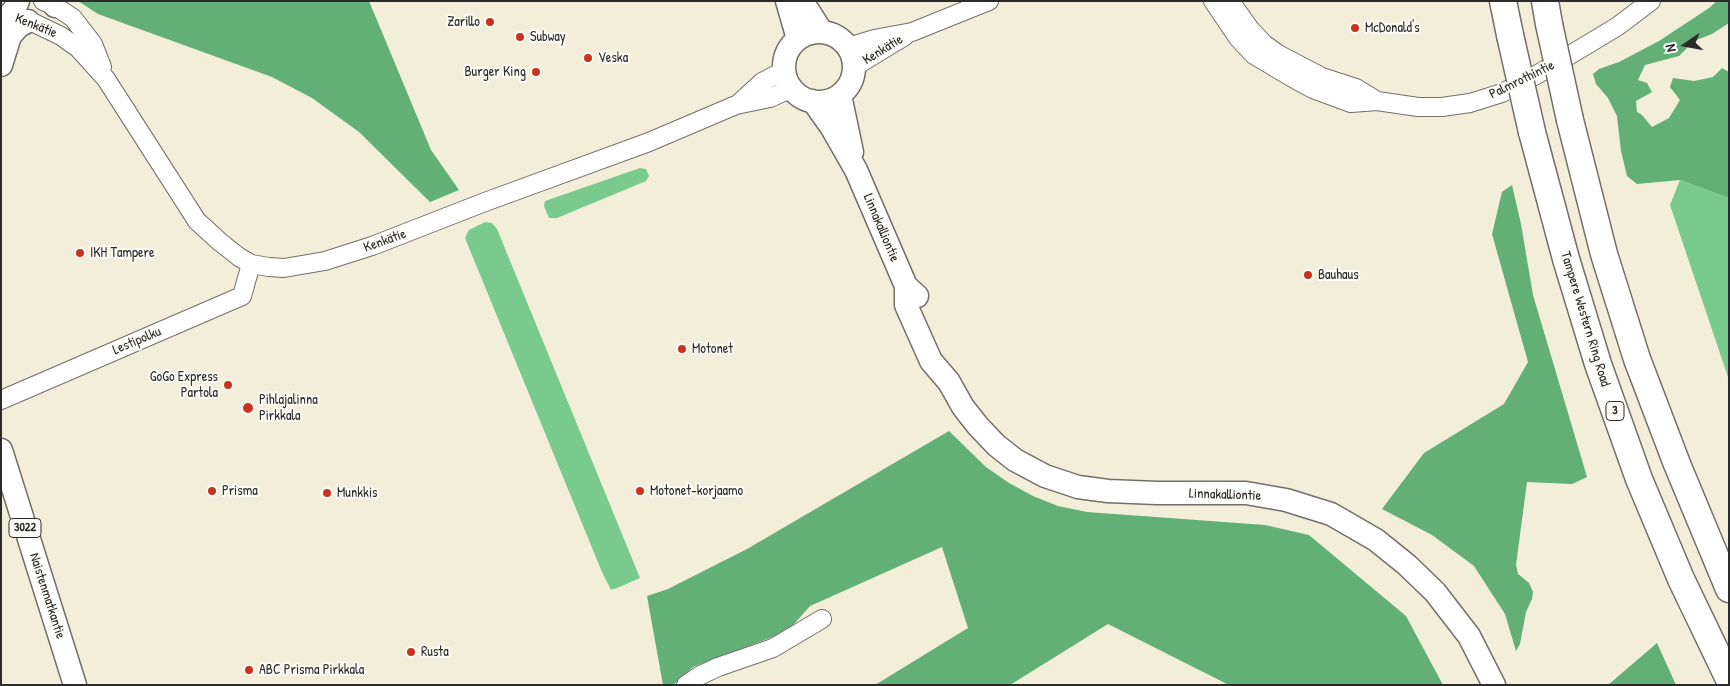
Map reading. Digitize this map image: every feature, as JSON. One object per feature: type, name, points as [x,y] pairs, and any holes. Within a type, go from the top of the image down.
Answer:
[{"type":"highway","name":"Tampere Western Ring Road","points":[[1504,1],[1532,132],[1566,259],[1607,390],[1639,479],[1681,579],[1729,680]]},
{"type":"highway","points":[[1547,13],[1570,120],[1604,254],[1638,359],[1676,464],[1729,589]]},
{"type":"main road","points":[[787,1],[798,39]]},
{"type":"main road","points":[[802,1],[822,32]]},
{"type":"main road","points":[[1,65],[10,36],[20,26],[10,17]]},
{"type":"main road","points":[[822,32],[841,40],[851,57],[853,77],[840,96],[813,102],[800,96],[788,79],[786,56],[798,39],[808,34],[822,32]]},
{"type":"main road","name":"Linnakalliontie","points":[[840,96],[856,170]]},
{"type":"main road","name":"Linnakalliontie","points":[[813,102],[832,128],[856,170],[906,286],[920,299],[944,355],[949,382],[963,407],[996,445],[1029,468],[1078,487],[1108,491],[1156,493],[1246,493],[1286,500],[1331,514],[1376,540],[1407,565],[1435,592],[1469,636],[1494,685]]},
{"type":"main road","name":"Naistenmatkantie","points":[[1,450],[75,685]]},
{"type":"street","name":"Kenkätie","points":[[851,57],[879,53],[912,32],[989,1]]},
{"type":"street","name":"Palmrothintie","points":[[1213,1],[1238,38],[1254,55],[1296,80],[1351,103],[1377,101],[1418,107],[1442,107],[1470,103],[1502,93],[1597,39],[1651,1]]},
{"type":"street","name":"Palmrothintie","points":[[1230,1],[1250,29],[1264,44],[1278,54],[1322,76],[1356,88],[1377,101]]},
{"type":"street","name":"Kenkätie","points":[[50,3],[73,18],[82,29],[93,44],[106,79]]},
{"type":"street","name":"Kenkätie","points":[[10,17],[72,42],[106,79],[197,221],[220,242],[251,264],[284,268],[325,261],[372,246],[649,142],[736,105],[762,82],[788,79]]},
{"type":"street","name":"Lestipolku","points":[[1,400],[242,296],[251,264]]},
{"type":"street","points":[[686,685],[718,667],[773,648],[822,619]]},
{"type":"green space","points":[[78,1],[369,1],[431,150],[459,190],[430,202],[359,132],[312,98],[272,77],[98,14]]},
{"type":"green space","points":[[1717,1],[1729,1],[1729,23],[1712,34],[1694,41],[1679,56],[1645,65],[1638,80],[1647,83],[1652,92],[1636,101],[1637,112],[1652,127],[1669,118],[1680,100],[1670,87],[1673,78],[1694,81],[1713,77],[1722,68],[1729,72],[1729,198],[1680,180],[1637,184],[1627,176],[1621,151],[1617,116],[1608,98],[1596,84],[1593,74],[1599,69],[1619,62],[1659,41]]},
{"type":"green space","points":[[640,168],[646,169],[649,176],[646,181],[557,218],[549,218],[544,206],[545,201]]},
{"type":"green space","points":[[1680,180],[1729,198],[1729,380],[1670,205]]},
{"type":"green space","points":[[1512,185],[1521,224],[1533,295],[1587,477],[1572,484],[1527,482],[1516,565],[1518,574],[1529,583],[1533,592],[1526,612],[1520,644],[1516,651],[1505,614],[1474,566],[1432,535],[1382,509],[1424,453],[1504,404],[1528,362],[1492,234],[1502,192]]},
{"type":"green space","points":[[485,222],[492,223],[497,229],[640,578],[617,588],[611,590],[602,572],[465,238],[469,230]]},
{"type":"green space","points":[[949,431],[986,467],[1009,483],[1033,496],[1058,506],[1087,512],[1265,525],[1309,535],[1406,616],[1443,685],[1229,685],[1108,624],[1010,685],[875,685],[968,628],[942,547],[810,606],[788,631],[693,667],[673,685],[663,685],[647,596],[668,589],[747,549]]},
{"type":"green space","points":[[1657,643],[1676,685],[1608,685]]},
{"type":"place","name":"Zarillo","points":[[490,22]]},
{"type":"place","name":"McDonald's","points":[[1355,28]]},
{"type":"place","name":"Subway","points":[[520,37]]},
{"type":"place","name":"Veska","points":[[588,58]]},
{"type":"place","name":"Burger King","points":[[536,72]]},
{"type":"place","name":"IKH Tampere","points":[[80,253]]},
{"type":"place","name":"Bauhaus","points":[[1308,275]]},
{"type":"place","name":"Motonet","points":[[682,349]]},
{"type":"place","name":"GoGo Express Partola","points":[[228,385]]},
{"type":"place","name":"Pihlajalinna Pirkkala","points":[[248,408]]},
{"type":"place","name":"Prisma","points":[[212,491]]},
{"type":"place","name":"Motonet-korjaamo","points":[[640,491]]},
{"type":"place","name":"Munkkis","points":[[327,493]]},
{"type":"place","name":"Rusta","points":[[411,652]]},
{"type":"place","name":"ABC Prisma Pirkkala","points":[[249,670]]}]
